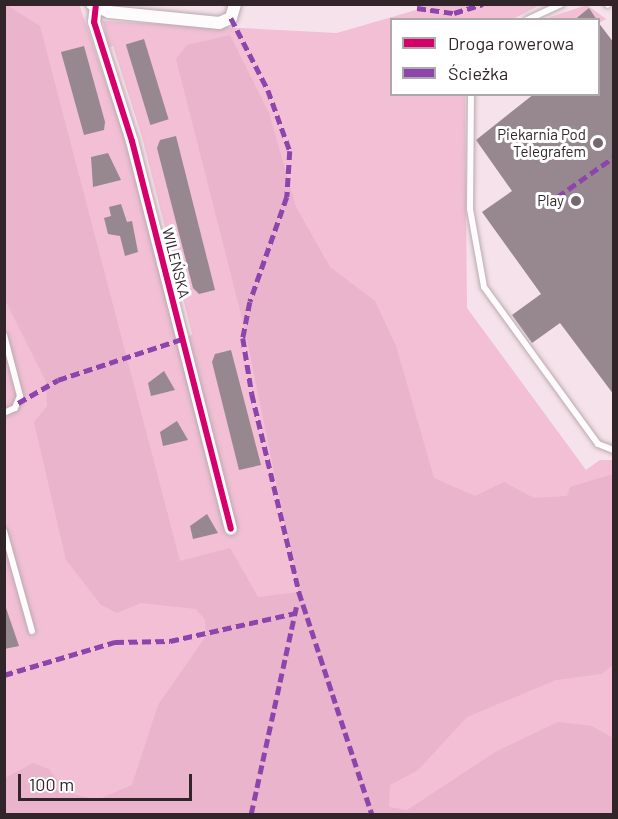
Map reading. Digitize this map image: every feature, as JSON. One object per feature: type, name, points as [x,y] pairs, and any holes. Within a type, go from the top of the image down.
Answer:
[{"type":"street","points":[[94,5],[109,12],[194,22],[231,18],[235,4]]},
{"type":"street","name":"WILEŃSKA","points":[[94,5],[94,22],[132,141],[231,529]]},
{"type":"lane","points":[[531,18],[562,4]]},
{"type":"lane","points":[[471,96],[470,209],[484,287],[598,444],[614,450]]},
{"type":"lane","points":[[4,335],[20,396],[15,408],[4,413]]},
{"type":"lane","points":[[4,531],[32,631]]},
{"type":"shaded area","points":[[5,4],[40,26],[180,561],[230,548],[258,597],[299,592],[244,326],[176,59],[187,45],[230,35],[269,113],[296,207],[330,267],[375,301],[396,346],[434,478],[475,496],[504,482],[534,498],[567,496],[570,487],[613,474],[613,665],[601,674],[556,680],[467,717],[418,770],[390,785],[389,807],[407,810],[497,751],[558,722],[592,726],[613,738],[613,814],[5,814],[5,778],[33,763],[49,769],[66,792],[97,800],[132,785],[158,705],[206,636],[205,620],[196,609],[141,603],[117,613],[101,605],[66,560],[34,422],[47,406],[46,382],[5,300]]},
{"type":"shaded area","points":[[79,4],[123,133],[178,344],[192,334],[142,137],[113,46],[108,48],[103,21],[337,33],[416,10],[418,5],[540,5],[515,18],[390,18],[390,96],[465,96],[467,308],[586,470],[600,460],[613,460],[613,814],[5,814],[5,5]]},
{"type":"shaded area","points":[[587,5],[606,19],[600,22],[600,18],[595,18],[589,9],[576,18],[547,18]]},
{"type":"building","points":[[589,8],[596,18],[576,18]]},
{"type":"building","points":[[600,25],[614,43],[614,395],[560,323],[532,343],[512,315],[541,294],[482,212],[512,191],[476,140],[531,96],[600,96]]},
{"type":"building","points":[[144,39],[169,119],[150,125],[126,45]]},
{"type":"building","points":[[84,46],[105,122],[104,130],[84,135],[61,52]]},
{"type":"building","points":[[176,136],[215,290],[199,294],[193,288],[157,148],[160,140]]},
{"type":"building","points":[[108,153],[121,180],[93,187],[91,157]]},
{"type":"building","points":[[121,204],[127,222],[132,221],[138,252],[125,256],[120,236],[108,234],[104,218],[111,216],[109,207]]},
{"type":"building","points":[[231,350],[261,465],[239,470],[212,362],[215,354]]},
{"type":"building","points":[[164,371],[175,390],[151,396],[148,383]]},
{"type":"building","points":[[177,421],[188,440],[163,446],[160,432]]},
{"type":"building","points":[[207,514],[218,533],[193,539],[190,526]]},
{"type":"building","points":[[4,602],[19,646],[4,649]]},
{"type":"marked path","points":[[417,8],[454,13],[483,4]]},
{"type":"marked path","points":[[231,18],[268,90],[290,151],[287,197],[250,302],[243,338],[252,394],[299,592],[372,814]]},
{"type":"marked path","points":[[557,197],[614,157]]},
{"type":"marked path","points":[[18,403],[58,380],[182,339]]},
{"type":"marked path","points":[[251,814],[296,607]]},
{"type":"marked path","points":[[4,675],[115,642],[170,641],[295,613]]},
{"type":"cycle path","points":[[96,4],[94,22],[132,141],[231,529]]},
{"type":"place","name":"Piekarnia Pod Telegrafem","points":[[598,143]]},
{"type":"place","name":"Play","points":[[576,201]]}]
